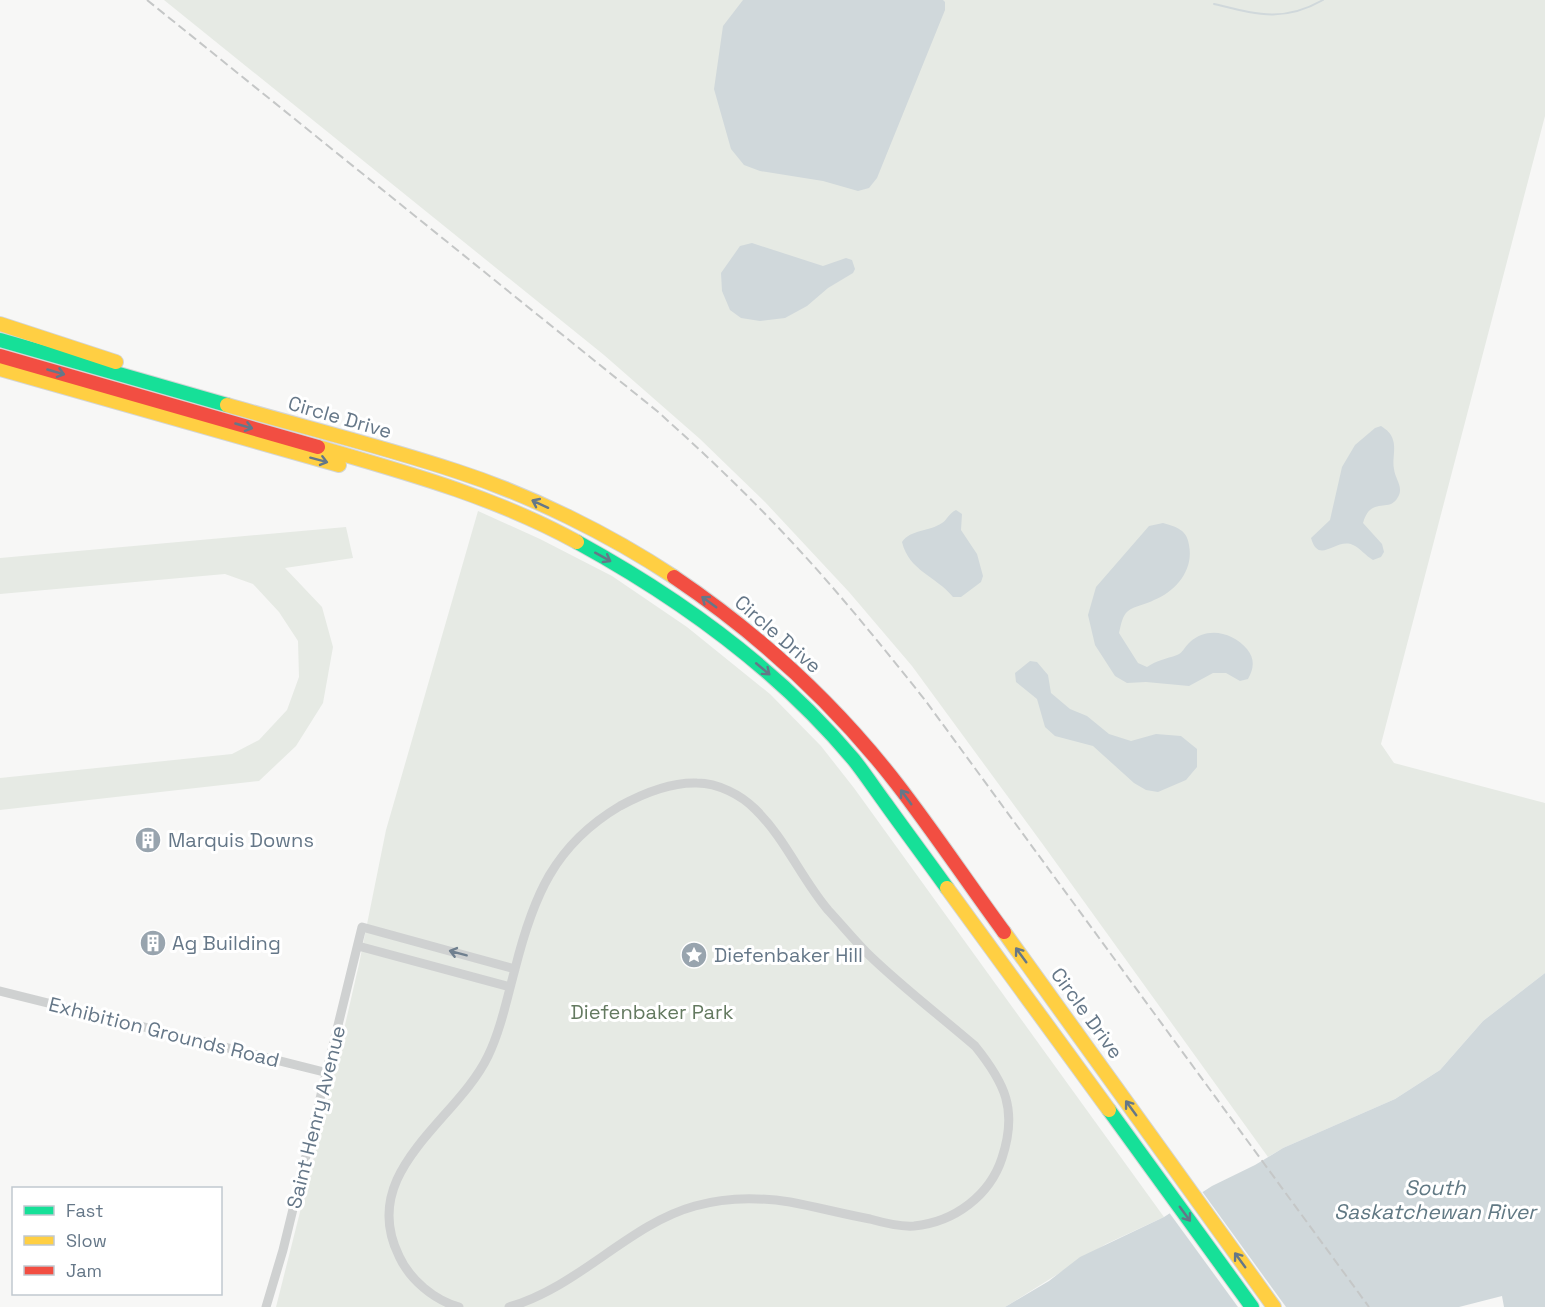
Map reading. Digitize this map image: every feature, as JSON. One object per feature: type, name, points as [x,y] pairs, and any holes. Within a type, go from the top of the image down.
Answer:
[{"type":"highway","points":[[0,324],[309,423],[321,432]]},
{"type":"highway","name":"Circle Drive","points":[[0,339],[457,471],[541,504],[608,538],[663,571],[725,613],[830,707],[897,784],[1274,1307]]},
{"type":"highway","name":"Circle Drive","points":[[0,356],[438,482],[539,522],[658,590],[761,667],[806,708],[854,760],[1252,1307]]},
{"type":"highway","points":[[0,369],[162,416],[442,492],[488,508],[549,534],[566,537]]},
{"type":"highway","points":[[0,378],[130,411],[162,416]]},
{"type":"street","points":[[459,1307],[433,1295],[404,1267],[391,1233],[390,1212],[393,1191],[400,1171],[414,1150],[483,1067],[495,1042],[527,925],[548,875],[572,844],[589,827],[632,800],[654,790],[697,783],[737,794],[756,809],[825,906],[867,953],[975,1046],[1000,1081],[1011,1124],[1009,1139],[999,1168],[990,1183],[970,1204],[957,1213],[914,1226],[765,1199],[718,1201],[693,1206],[663,1219],[544,1294],[509,1307]]},
{"type":"street","name":"Saint Henry Avenue","points":[[266,1307],[283,1250],[328,1073],[362,927],[515,969]]},
{"type":"street","points":[[358,946],[510,987]]},
{"type":"street","name":"Exhibition Grounds Road","points":[[0,991],[328,1073]]},
{"type":"green space","points":[[164,0],[1545,0],[1545,116],[1381,744],[1394,763],[1545,803],[1545,973],[1483,1021],[1440,1070],[1395,1099],[1283,1148],[1268,1157],[912,666],[849,592],[765,502],[700,439],[604,355]]},
{"type":"green space","name":"Diefenbaker Park","points":[[478,511],[540,539],[612,576],[687,627],[770,694],[821,746],[854,788],[1164,1217],[1106,1244],[1005,1307],[276,1307],[323,1121],[359,964],[386,830]]},
{"type":"green space","name":"Marquis Downs","points":[[346,527],[353,558],[285,568],[322,607],[333,647],[323,703],[296,746],[259,781],[0,810],[0,778],[232,754],[259,740],[287,710],[299,677],[298,641],[279,612],[253,584],[225,574],[0,594],[0,558]]},
{"type":"water","points":[[743,0],[943,0],[945,2],[945,10],[877,178],[869,188],[858,191],[823,181],[760,171],[744,165],[731,149],[714,89],[723,26]]},
{"type":"water","points":[[752,243],[823,266],[846,258],[852,260],[855,269],[853,273],[828,288],[807,306],[785,318],[760,321],[741,318],[730,310],[722,291],[721,273],[740,246]]},
{"type":"water","points":[[1381,426],[1393,440],[1394,466],[1400,493],[1394,502],[1371,510],[1363,523],[1382,544],[1384,552],[1381,557],[1373,560],[1353,545],[1340,544],[1319,550],[1314,546],[1311,538],[1330,520],[1342,467],[1355,445],[1375,428]]},
{"type":"water","points":[[956,510],[962,514],[961,530],[977,554],[983,576],[981,582],[961,597],[953,597],[917,567],[902,542],[910,535],[942,523]]},
{"type":"water","points":[[1163,523],[1177,528],[1188,540],[1190,554],[1186,571],[1176,585],[1162,596],[1128,611],[1123,618],[1119,633],[1138,663],[1147,667],[1179,654],[1190,642],[1204,634],[1227,635],[1241,643],[1251,656],[1252,671],[1248,679],[1240,681],[1226,673],[1213,673],[1189,686],[1146,682],[1127,683],[1115,676],[1095,645],[1088,615],[1096,587],[1149,526]]},
{"type":"water","points":[[1030,661],[1037,662],[1048,675],[1051,693],[1070,709],[1087,716],[1109,734],[1131,741],[1156,734],[1181,736],[1197,749],[1197,767],[1186,780],[1158,792],[1146,790],[1134,783],[1093,746],[1055,736],[1045,727],[1037,699],[1016,682],[1015,673]]},
{"type":"water","name":"South Saskatchewan River","points":[[1545,973],[1545,1307],[1504,1307],[1502,1296],[1459,1307],[1005,1307],[1049,1281],[1080,1257],[1164,1217],[1212,1186],[1283,1148],[1395,1099],[1440,1070],[1483,1021]]},
{"type":"pier","points":[[1201,1190],[1286,1307],[1238,1307],[1168,1211]]},
{"type":"waterway","points":[[1214,4],[1256,13],[1282,14],[1295,12],[1323,0]]},
{"type":"railway","points":[[147,0],[657,411],[789,539],[842,598],[925,700],[1369,1307]]},
{"type":"traffic: fast","points":[[0,340],[227,405]]},
{"type":"traffic: fast","points":[[577,542],[616,564],[690,612],[726,638],[793,696],[854,760],[947,888]]},
{"type":"traffic: fast","points":[[1109,1110],[1252,1307]]},
{"type":"traffic: slow","points":[[0,324],[116,362]]},
{"type":"traffic: slow","points":[[0,369],[339,465]]},
{"type":"traffic: slow","points":[[227,405],[399,453],[484,481],[540,504],[596,531],[674,577]]},
{"type":"traffic: slow","points":[[318,447],[483,499],[577,542]]},
{"type":"traffic: slow","points":[[947,888],[1109,1110]]},
{"type":"traffic: slow","points":[[1004,932],[1274,1307]]},
{"type":"traffic: jam","points":[[0,356],[318,447]]},
{"type":"traffic: jam","points":[[674,577],[765,646],[848,726],[897,784],[1004,932]]},
{"type":"place","name":"Marquis Downs","points":[[148,840]]},
{"type":"place","name":"Ag Building","points":[[153,943]]},
{"type":"place","name":"Diefenbaker Hill","points":[[694,955]]}]
